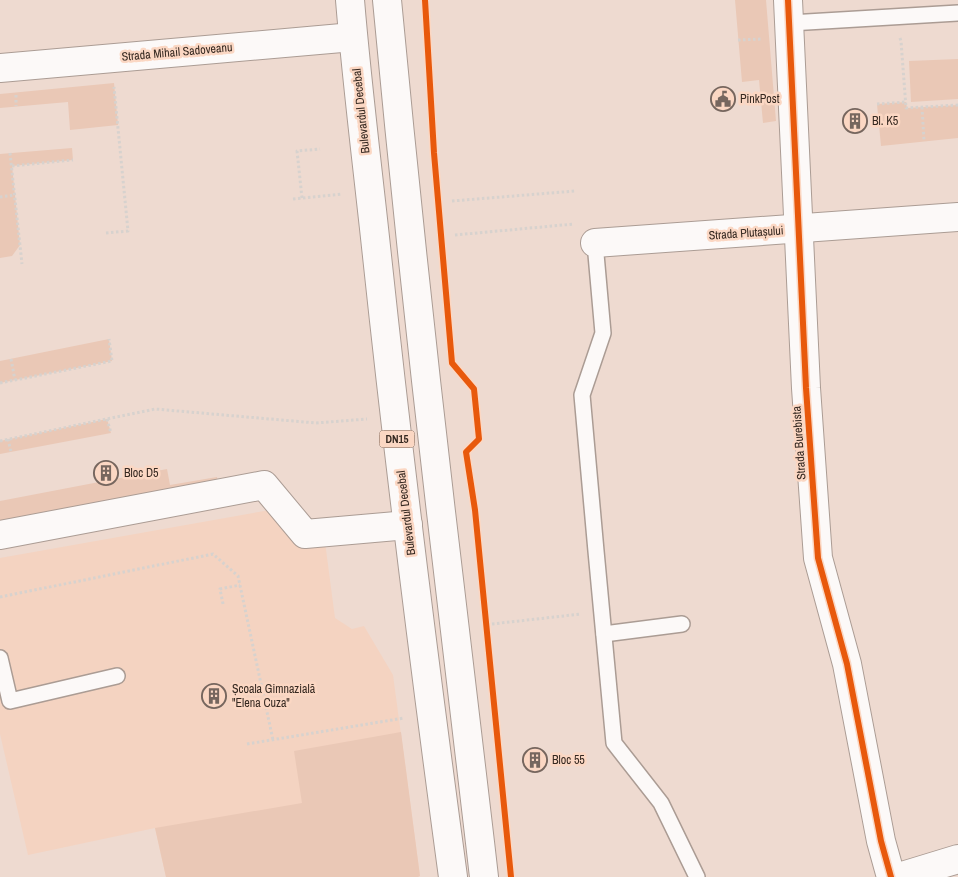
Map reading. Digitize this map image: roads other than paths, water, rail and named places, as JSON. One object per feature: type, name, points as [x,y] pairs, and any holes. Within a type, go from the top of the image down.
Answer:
[{"type":"street","name":"Bulevardul Decebal","points":[[350,0],[383,318],[434,740],[453,877]]},
{"type":"street","name":"DN15","points":[[387,0],[414,272],[484,877]]},
{"type":"street","name":"Strada Burebista","points":[[782,21],[798,229],[806,388],[818,558],[847,664],[881,841],[892,877]]},
{"type":"street","name":"Strada Mihail Sadoveanu","points":[[0,68],[353,37]]},
{"type":"street","name":"Strada Plutașului","points":[[586,233],[798,229],[958,217]]},
{"type":"street","points":[[0,535],[264,485],[305,534],[408,525]]},
{"type":"street","points":[[899,877],[958,859]]},
{"type":"lane","points":[[782,21],[958,13]]},
{"type":"lane","points":[[586,233],[603,333],[582,395],[614,743],[660,803],[697,877]]},
{"type":"lane","points":[[604,634],[682,624]]},
{"type":"lane","points":[[0,658],[10,701],[117,676]]},
{"type":"place","name":"PinkPost","points":[[723,99]]},
{"type":"place","name":"Bl. K5","points":[[855,121]]},
{"type":"place","name":"Bloc D5","points":[[106,473]]},
{"type":"place","name":"Școala Gimnazială \"Elena Cuza\"","points":[[214,696]]},
{"type":"place","name":"Bloc 55","points":[[535,760]]}]
